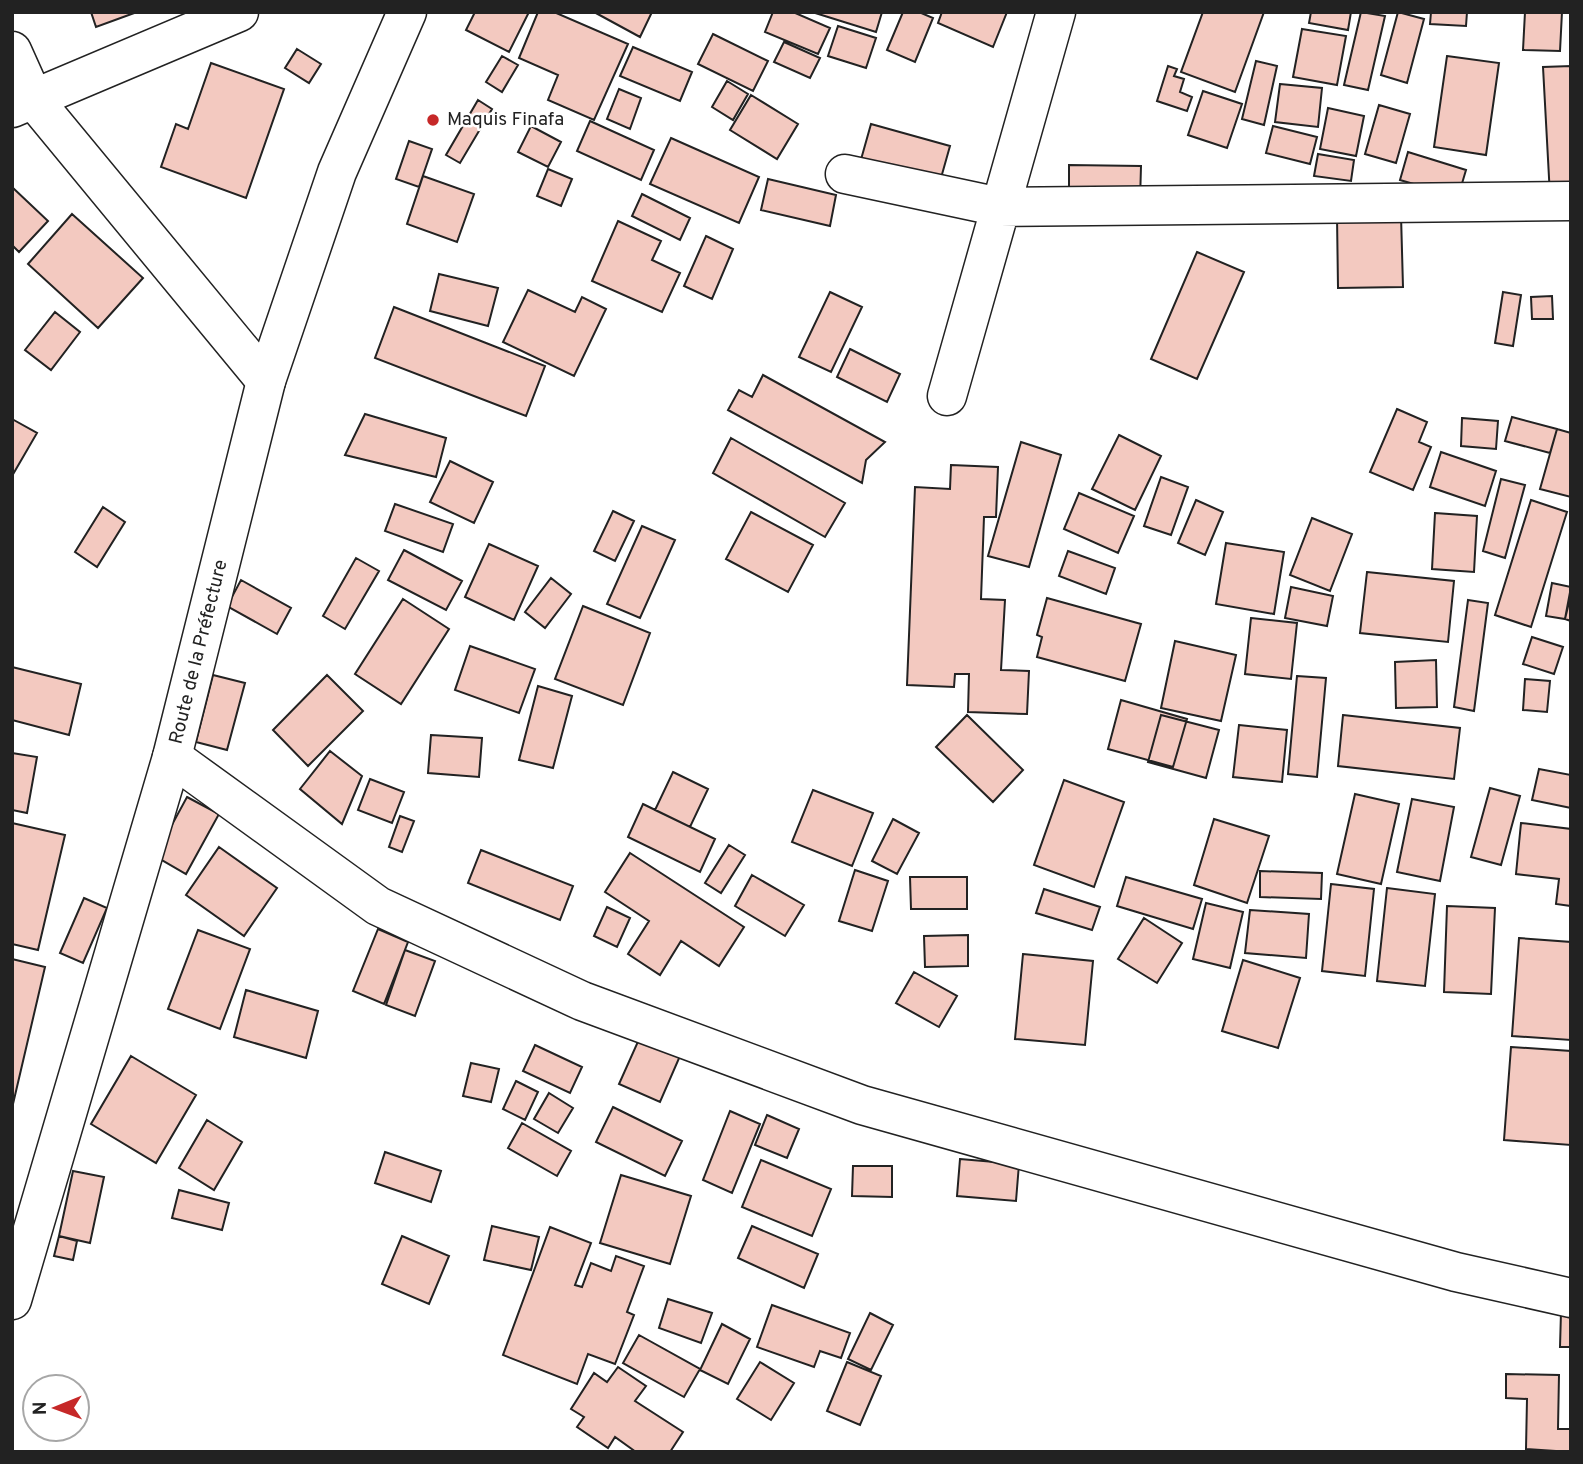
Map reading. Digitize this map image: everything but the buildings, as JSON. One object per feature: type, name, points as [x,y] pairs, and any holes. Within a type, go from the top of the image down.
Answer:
[{"type":"street","points":[[23,104],[239,12]]},
{"type":"street","name":"Route de la Préfecture","points":[[12,1300],[172,757],[266,381],[337,172],[407,12]]},
{"type":"street","points":[[947,396],[1056,12]]},
{"type":"street","points":[[12,51],[23,104],[266,381]]},
{"type":"street","points":[[845,174],[1000,207],[1571,201]]},
{"type":"street","points":[[172,757],[378,906],[582,1001],[862,1105],[1456,1272],[1571,1298]]},
{"type":"place","name":"Maquis Finafa","points":[[433,120]]}]
